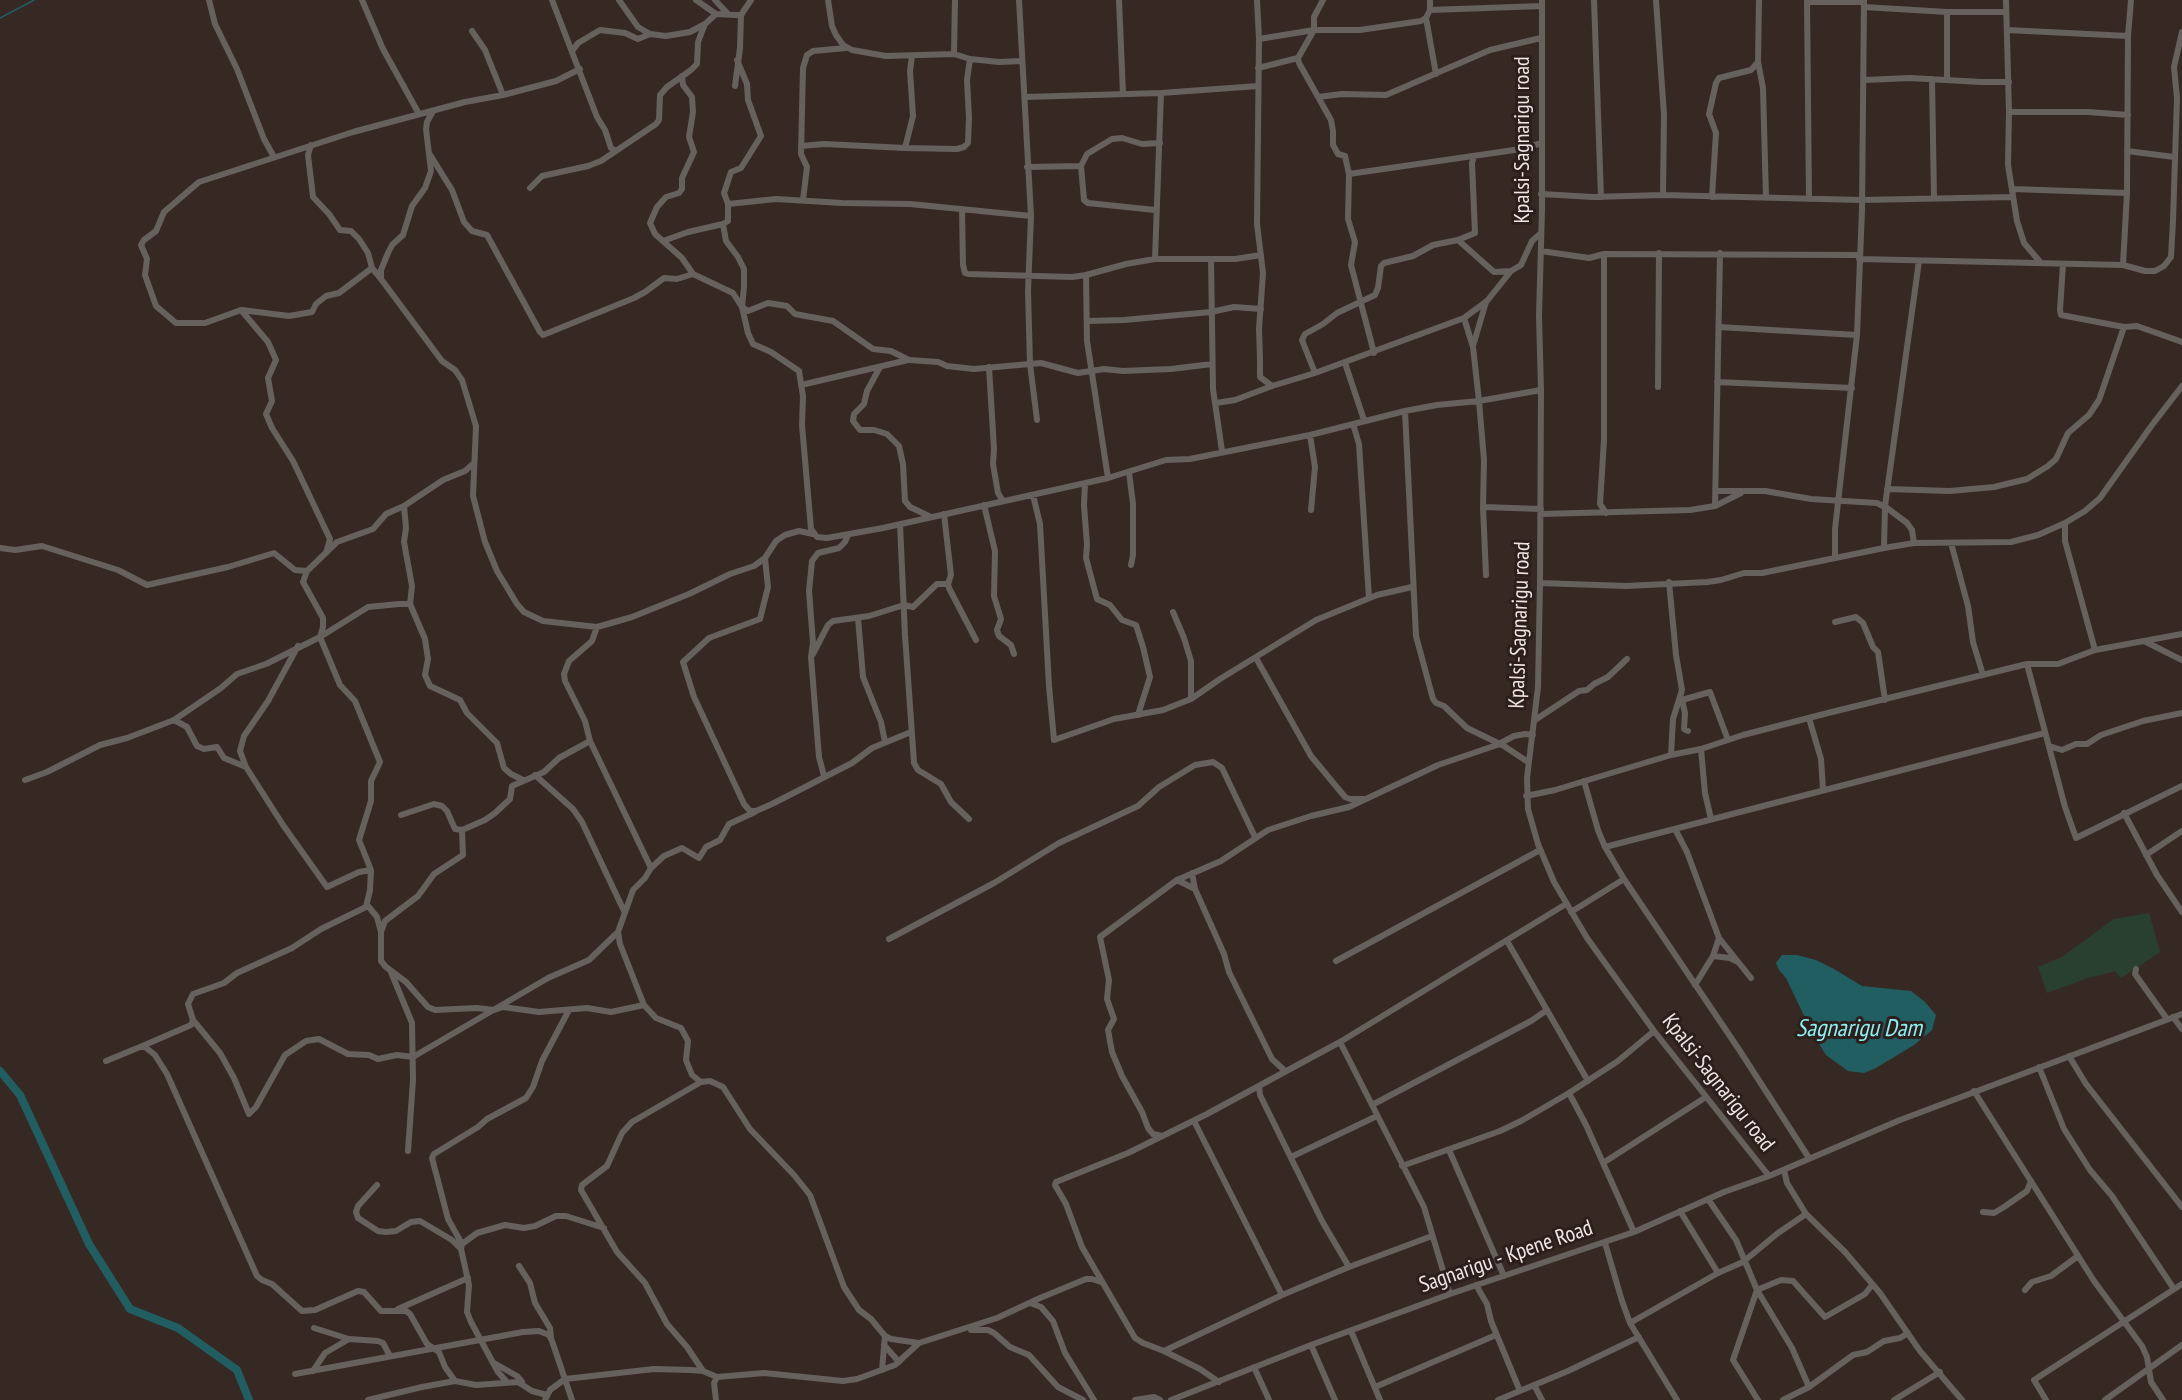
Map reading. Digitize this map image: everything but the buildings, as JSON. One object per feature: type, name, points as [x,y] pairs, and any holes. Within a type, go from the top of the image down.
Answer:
[{"type":"street","points":[[209,0],[215,24],[237,69],[264,139],[274,157]]},
{"type":"street","points":[[362,0],[382,49],[419,114]]},
{"type":"street","points":[[552,0],[597,117],[605,130],[611,148],[616,151]]},
{"type":"street","points":[[620,0],[638,27],[650,34]]},
{"type":"street","points":[[696,0],[716,14],[741,15]]},
{"type":"street","points":[[715,0],[729,15]]},
{"type":"street","points":[[735,86],[741,15],[751,0]]},
{"type":"street","points":[[828,0],[832,26],[846,48]]},
{"type":"street","points":[[954,54],[956,0]]},
{"type":"street","points":[[1019,0],[1031,216],[1030,364],[1037,420]]},
{"type":"street","points":[[1119,0],[1123,94]]},
{"type":"street","points":[[1257,0],[1259,39],[1257,224],[1263,273],[1260,377],[1272,386]]},
{"type":"street","points":[[1258,68],[1298,58],[1314,30],[1314,16],[1323,0]]},
{"type":"street","points":[[1259,39],[1314,30],[1360,30],[1421,21],[1426,18],[1430,10],[1430,0]]},
{"type":"street","points":[[1594,0],[1601,197]]},
{"type":"street","points":[[1656,0],[1664,115],[1664,195]]},
{"type":"street","points":[[1759,0],[1758,62],[1763,88],[1766,198]]},
{"type":"street","points":[[2006,0],[2009,82],[2008,165],[2021,237],[2041,263]]},
{"type":"street","points":[[2123,265],[2127,193],[2128,36],[2131,0]]},
{"type":"street","points":[[1809,199],[1807,1],[1864,3],[1947,12],[2006,12]]},
{"type":"street","points":[[1430,10],[1542,3]]},
{"type":"street","name":"Kpalsi-Sagnarigu road","points":[[1542,3],[1539,316],[1541,511],[1538,687],[1526,796],[1540,850],[1571,912],[1654,1031],[1769,1176]]},
{"type":"street","points":[[1835,558],[1834,541],[1857,335],[1864,3]]},
{"type":"street","points":[[1947,12],[1947,80]]},
{"type":"street","points":[[573,50],[578,44],[600,30],[625,33],[638,39],[650,34],[678,35],[705,24],[716,14]]},
{"type":"street","points":[[1426,18],[1436,74]]},
{"type":"street","points":[[530,188],[542,176],[588,166],[616,151],[656,124],[659,120],[660,95],[697,64],[698,42],[705,24]]},
{"type":"street","points":[[2007,30],[2128,36]]},
{"type":"street","points":[[472,31],[485,50],[503,95]]},
{"type":"street","points":[[1541,251],[1589,258],[1604,254],[1719,253],[1919,261],[2123,265],[2145,271],[2155,270],[2164,266],[2171,257],[2174,221],[2174,147],[2179,98],[2175,67],[2182,32]]},
{"type":"street","points":[[1318,97],[1342,94],[1386,95],[1490,50],[1541,38]]},
{"type":"street","points":[[803,200],[807,167],[801,154],[803,68],[807,55],[813,51],[846,48],[886,56],[954,54],[970,59],[999,62],[1022,61]]},
{"type":"street","points":[[905,148],[914,116],[910,71],[912,56]]},
{"type":"street","points":[[1298,58],[1301,68],[1331,120],[1335,151],[1345,156],[1349,174],[1348,219],[1355,242],[1351,265],[1374,353]]},
{"type":"street","points":[[801,146],[824,144],[905,148],[957,149],[964,147],[968,143],[967,80],[970,59]]},
{"type":"street","points":[[663,241],[688,232],[723,224],[728,220],[728,204],[724,193],[731,172],[741,168],[761,136],[748,100],[747,84],[737,60]]},
{"type":"street","points":[[1712,197],[1716,133],[1709,114],[1716,82],[1719,78],[1751,70],[1758,62]]},
{"type":"street","points":[[372,268],[339,293],[326,296],[316,304],[312,312],[289,316],[242,310],[205,323],[176,323],[156,306],[145,275],[147,259],[141,245],[156,231],[164,212],[199,182],[311,145],[419,114],[556,81],[580,69]]},
{"type":"street","points":[[682,76],[683,85],[692,97],[693,112],[689,137],[694,152],[682,178],[682,189],[679,193],[666,197],[657,207],[650,223],[655,234],[682,258],[693,274],[733,292],[742,308],[753,344],[771,352],[799,370],[813,534]]},
{"type":"street","points":[[1864,80],[1932,79],[2009,82]]},
{"type":"street","points":[[1932,79],[1934,198]]},
{"type":"street","points":[[1025,97],[1161,93],[1258,86]]},
{"type":"street","points":[[1155,259],[1161,93]]},
{"type":"street","points":[[381,279],[381,270],[392,244],[403,235],[412,206],[425,188],[431,171],[427,122],[435,110]]},
{"type":"street","points":[[2009,112],[2088,111],[2128,115]]},
{"type":"street","points":[[1155,210],[1088,203],[1084,200],[1081,166],[1088,154],[1112,139],[1122,138],[1142,144],[1160,143]]},
{"type":"street","points":[[1349,174],[1521,149],[1542,143]]},
{"type":"street","points":[[311,145],[308,155],[313,197],[340,230],[351,231],[359,239],[368,253],[372,268],[442,361],[455,370],[462,380],[476,426],[473,496],[485,542],[497,570],[517,604],[524,612],[543,621],[597,627],[632,617],[689,594],[730,574],[754,566],[765,558],[776,541],[785,534],[799,531],[827,538],[848,535],[1108,478],[1166,460],[1190,459],[1310,435],[1405,411],[1541,390]]},
{"type":"street","points":[[2174,147],[2182,148]]},
{"type":"street","points":[[2127,151],[2174,157]]},
{"type":"street","points":[[429,153],[452,190],[464,222],[472,231],[487,235],[543,335],[634,298],[664,278],[677,279],[693,274]]},
{"type":"street","points":[[1316,373],[1302,340],[1305,334],[1337,313],[1374,295],[1378,288],[1381,266],[1384,263],[1413,256],[1433,245],[1458,240],[1475,233],[1472,163],[1474,156]]},
{"type":"street","points":[[1027,167],[1081,166]]},
{"type":"street","points":[[2012,189],[2127,193]]},
{"type":"street","points":[[1541,194],[1601,197],[1664,195],[1861,200],[2013,197]]},
{"type":"street","points":[[728,204],[776,199],[910,204],[1031,216]]},
{"type":"street","points":[[962,209],[965,273],[1029,276],[1086,275],[1155,259],[1211,260],[1261,255]]},
{"type":"street","points":[[2174,221],[2182,224]]},
{"type":"street","points":[[723,224],[726,241],[744,269],[742,308]]},
{"type":"street","points":[[1216,403],[1250,395],[1316,373],[1464,318],[1487,301],[1511,271],[1521,265],[1532,241],[1541,232]]},
{"type":"street","points":[[1458,240],[1494,272],[1511,271]]},
{"type":"street","points":[[1658,387],[1659,253]]},
{"type":"street","points":[[1715,506],[1719,253]]},
{"type":"street","points":[[1594,512],[1600,504],[1604,440],[1604,254]]},
{"type":"street","points":[[1211,260],[1213,389],[1221,451]]},
{"type":"street","points":[[1884,548],[1887,489],[1919,261]]},
{"type":"street","points":[[2063,264],[2061,315],[2124,327],[2137,327],[2182,342]]},
{"type":"street","points":[[1086,275],[1087,341],[1108,478]]},
{"type":"street","points":[[1473,347],[1487,301]]},
{"type":"street","points":[[742,308],[748,311],[768,303],[787,306],[795,314],[833,321],[873,349],[891,351],[909,360]]},
{"type":"street","points":[[1088,321],[1211,312],[1234,307],[1261,309]]},
{"type":"street","points":[[242,310],[268,342],[276,360],[268,378],[272,401],[266,414],[293,461],[330,539],[326,553]]},
{"type":"street","points":[[1464,318],[1473,347],[1479,401],[1484,460],[1483,507],[1486,575]]},
{"type":"street","points":[[1719,327],[1857,335]]},
{"type":"street","points":[[1887,489],[1950,491],[1994,487],[2026,479],[2048,466],[2056,459],[2068,433],[2089,415],[2099,400],[2124,327]]},
{"type":"street","points":[[801,385],[909,360],[938,362],[947,366],[974,369],[1041,363],[1078,373],[1104,369],[1123,371],[1172,369],[1212,364]]},
{"type":"street","points":[[1345,363],[1364,420]]},
{"type":"street","points":[[880,367],[867,391],[864,404],[855,414],[853,421],[860,430],[887,434],[899,446],[903,464],[905,501],[910,507],[931,517]]},
{"type":"street","points":[[989,367],[993,464],[998,493],[1003,501]]},
{"type":"street","points":[[1717,381],[1852,388]]},
{"type":"street","points":[[1540,583],[1626,585],[1714,581],[1744,573],[1762,573],[1914,543],[2020,540],[2065,523],[2085,511],[2105,492],[2182,386]]},
{"type":"street","points":[[1405,411],[1416,636],[1433,699],[1444,706],[1467,728],[1500,744],[1528,762]]},
{"type":"street","points":[[1353,424],[1359,444],[1369,598]]},
{"type":"street","points":[[1310,435],[1315,467],[1311,510]]},
{"type":"street","points":[[366,907],[370,890],[370,870],[359,840],[371,801],[371,781],[380,762],[355,701],[340,685],[320,637],[323,618],[303,582],[307,571],[337,542],[373,529],[386,514],[404,506],[443,480],[465,471],[474,463]]},
{"type":"street","points":[[1129,472],[1133,504],[1131,565]]},
{"type":"street","points":[[1085,483],[1086,558],[1097,599],[1110,605],[1122,620],[1136,625],[1143,646],[1150,677],[1138,714]]},
{"type":"street","points":[[1716,491],[1766,491],[1805,498],[1878,504],[1885,506],[1900,517],[1912,530],[1914,543]]},
{"type":"street","points":[[1483,507],[1606,513],[1678,511],[1715,506],[1743,492]]},
{"type":"street","points":[[1033,495],[1040,524],[1054,740],[1114,719],[1163,710],[1191,699],[1316,620],[1369,598],[1412,587]]},
{"type":"street","points":[[1600,504],[1606,513]]},
{"type":"street","points":[[984,505],[995,551],[994,596],[1000,619],[997,630],[999,636],[1011,645],[1014,654]]},
{"type":"street","points":[[404,506],[406,528],[404,542],[412,586],[410,604],[425,639],[428,659],[425,675],[430,686],[460,700],[467,712],[497,743],[504,768],[523,780]]},
{"type":"street","points":[[944,514],[951,575],[948,584],[976,640]]},
{"type":"street","points":[[2065,523],[2065,541],[2095,650]]},
{"type":"street","points":[[900,524],[914,763],[918,770],[937,780],[951,802],[969,819]]},
{"type":"street","points":[[824,776],[819,757],[811,657],[813,643],[809,591],[812,561],[818,553],[839,548],[848,535]]},
{"type":"street","points":[[1951,543],[1983,675]]},
{"type":"street","points":[[0,548],[15,550],[42,546],[118,570],[147,585],[228,567],[274,553],[295,570],[307,571]]},
{"type":"street","points":[[756,811],[750,811],[744,804],[694,697],[683,662],[709,639],[760,619],[768,587],[765,558]]},
{"type":"street","points":[[1670,582],[1676,655],[1682,690],[1673,719],[1671,755]]},
{"type":"street","points":[[811,657],[831,623],[838,619],[858,618],[904,605],[913,607],[937,584],[948,584]]},
{"type":"street","points":[[25,780],[47,772],[100,745],[127,738],[174,720],[221,688],[237,674],[266,664],[320,637],[369,607],[399,603],[410,604]]},
{"type":"street","points":[[1173,612],[1191,661],[1191,699]]},
{"type":"street","points":[[1835,622],[1856,617],[1863,623],[1873,647],[1878,652],[1885,700]]},
{"type":"street","points":[[858,618],[863,677],[881,722],[885,742]]},
{"type":"street","points":[[597,627],[592,641],[569,661],[564,674],[565,681],[585,721],[590,741],[651,868]]},
{"type":"street","points":[[1526,796],[1809,718],[2027,664],[2058,664],[2095,650],[2182,634]]},
{"type":"street","points":[[2146,642],[2182,660]]},
{"type":"street","points":[[298,646],[272,693],[244,736],[240,751],[246,767],[283,825],[327,887],[359,872],[370,870]]},
{"type":"street","points":[[1256,658],[1311,756],[1345,797],[1367,800]]},
{"type":"street","points":[[1535,720],[1579,691],[1587,690],[1608,678],[1628,659]]},
{"type":"street","points":[[2027,664],[2068,819],[2076,838],[2182,786]]},
{"type":"street","points":[[1688,731],[1684,729],[1685,713],[1682,700],[1710,692],[1728,740]]},
{"type":"street","points":[[2049,746],[2061,750],[2076,744],[2087,744],[2101,735],[2143,721],[2182,713]]},
{"type":"street","points":[[1809,718],[1821,759],[1823,789]]},
{"type":"street","points":[[174,720],[187,727],[197,746],[204,749],[217,747],[224,758],[246,767]]},
{"type":"street","points":[[701,1082],[692,1075],[686,1060],[688,1041],[681,1028],[656,1018],[644,1005],[620,944],[618,932],[633,890],[664,856],[682,848],[699,858],[706,847],[720,840],[729,824],[852,763],[872,748],[911,732]]},
{"type":"street","points":[[1605,847],[2045,733]]},
{"type":"street","points":[[1162,1136],[1154,1134],[1148,1128],[1122,1076],[1113,1052],[1108,1030],[1114,1018],[1107,999],[1109,980],[1100,937],[1177,880],[1221,861],[1268,830],[1349,807],[1438,765],[1500,744],[1517,735],[1533,735]]},
{"type":"street","points":[[401,815],[434,804],[442,806],[456,829],[462,830],[495,813],[510,799],[512,786],[544,772],[559,758],[590,741]]},
{"type":"street","points":[[1701,749],[1705,793],[1711,819]]},
{"type":"street","points":[[889,939],[994,883],[1059,843],[1138,806],[1159,788],[1195,765],[1213,762],[1222,768],[1255,837]]},
{"type":"street","points":[[535,775],[573,809],[582,822],[624,911]]},
{"type":"street","points":[[1584,781],[1591,809],[1605,847],[1624,879],[1809,1158]]},
{"type":"street","points":[[2124,813],[2167,891],[2182,912]]},
{"type":"street","points":[[1675,829],[1687,852],[1719,938],[1751,978]]},
{"type":"street","points":[[381,932],[385,921],[418,896],[434,874],[463,855],[462,830]]},
{"type":"street","points":[[2146,855],[2182,831]]},
{"type":"street","points":[[1336,961],[1540,850]]},
{"type":"street","points":[[1192,873],[1195,889],[1224,954],[1229,972],[1272,1059],[1285,1071]]},
{"type":"street","points":[[1571,912],[1624,879]]},
{"type":"street","points":[[1177,880],[1195,889]]},
{"type":"street","points":[[1219,1382],[1164,1350],[1135,1338],[1082,1247],[1066,1204],[1055,1185],[1056,1182],[1128,1153],[1194,1121],[1340,1042],[1566,904]]},
{"type":"street","points":[[618,932],[589,960],[548,978],[494,1010],[413,1057],[397,1055],[378,1059],[369,1055],[348,1054],[318,1039],[306,1041],[285,1055],[256,1107],[249,1114],[225,1061],[193,1020],[188,1004],[193,994],[224,983],[237,973],[292,948],[321,929],[368,906],[377,917],[381,932],[381,961],[406,982],[428,1007],[435,1010],[477,1008],[494,1010],[503,1007],[539,1012],[587,1008],[611,1011],[644,1005]]},
{"type":"street","points":[[1695,986],[1713,956],[1719,938]]},
{"type":"street","points":[[1507,941],[1588,1080]]},
{"type":"street","points":[[1713,956],[1730,958],[1738,963]]},
{"type":"street","points":[[2136,969],[2135,975],[2170,1018],[2182,1029]]},
{"type":"street","points":[[391,971],[412,1023],[413,1057],[408,1151]]},
{"type":"street","points":[[506,1381],[493,1363],[471,1322],[468,1312],[468,1278],[461,1247],[448,1219],[432,1158],[434,1154],[487,1119],[526,1098],[533,1087],[542,1061],[569,1010]]},
{"type":"street","points":[[1372,1105],[1531,1021],[1547,1010]]},
{"type":"street","name":"Sagnarigu - Kpene Road","points":[[1171,1400],[1450,1294],[1634,1232],[1708,1199],[1974,1091],[2182,1014]]},
{"type":"street","points":[[106,1061],[188,1028],[193,1020]]},
{"type":"street","points":[[1402,1166],[1500,1131],[1569,1093],[1618,1061],[1654,1031]]},
{"type":"street","points":[[1340,1042],[1424,1207],[1450,1294]]},
{"type":"street","points":[[140,1047],[151,1050],[167,1074],[257,1275],[272,1284],[302,1311],[315,1310],[358,1291],[363,1292],[381,1311],[406,1311],[427,1344],[435,1348],[455,1381]]},
{"type":"street","points":[[2069,1056],[2116,1122],[2182,1207]]},
{"type":"street","points":[[2039,1067],[2064,1128],[2090,1170],[2112,1196],[2174,1289]]},
{"type":"street","points":[[704,1371],[667,1324],[645,1282],[616,1252],[604,1228],[582,1195],[582,1185],[607,1166],[622,1133],[632,1122],[701,1082],[710,1082],[723,1087],[750,1129],[795,1174],[810,1195],[844,1287],[859,1310],[871,1319],[885,1336],[891,1339],[919,1343],[998,1318],[1086,1279],[1101,1282]]},
{"type":"street","points":[[1259,1086],[1260,1095],[1322,1221],[1349,1267]]},
{"type":"street","points":[[1974,1091],[2078,1256],[2144,1350],[2151,1382],[2163,1400]]},
{"type":"street","points":[[1569,1093],[1586,1125],[1634,1232]]},
{"type":"street","points":[[1603,1163],[1706,1097]]},
{"type":"street","points":[[1291,1157],[1377,1116]]},
{"type":"street","points":[[1194,1121],[1282,1295]]},
{"type":"street","points":[[1449,1150],[1503,1276]]},
{"type":"street","points":[[1784,1170],[1787,1183],[1806,1214],[1845,1252],[1880,1293],[1920,1351],[1962,1400]]},
{"type":"street","points":[[1983,1212],[1994,1213],[2004,1207],[2026,1191],[2031,1182]]},
{"type":"street","points":[[377,1185],[358,1206],[356,1212],[358,1218],[378,1231],[386,1232],[396,1231],[411,1222],[420,1221],[461,1247]]},
{"type":"street","points":[[1708,1199],[1736,1240],[1743,1262],[1792,1348],[1809,1387]]},
{"type":"street","points":[[1680,1211],[1718,1273]]},
{"type":"street","points":[[1630,1323],[1718,1273],[1743,1262],[1778,1233],[1806,1214]]},
{"type":"street","points":[[461,1247],[477,1233],[505,1225],[524,1228],[536,1226],[556,1216],[566,1216],[604,1228]]},
{"type":"street","points":[[1164,1350],[1282,1295],[1432,1236]]},
{"type":"street","points":[[1605,1243],[1630,1323],[1677,1400]]},
{"type":"street","points":[[2025,1290],[2032,1282],[2051,1275],[2078,1256]]},
{"type":"street","points":[[519,1266],[530,1283],[535,1303],[550,1328],[552,1341]]},
{"type":"street","points":[[397,1310],[468,1278]]},
{"type":"street","points":[[1758,1400],[1733,1360],[1757,1290],[1781,1280],[1793,1281],[1825,1317],[1865,1294],[1872,1286]]},
{"type":"street","points":[[2046,1400],[2034,1380],[2182,1284]]},
{"type":"street","points":[[1476,1285],[1487,1304],[1488,1315],[1520,1391]]},
{"type":"street","points":[[1029,1303],[1039,1305],[1053,1322],[1065,1353],[1094,1400]]},
{"type":"street","points":[[314,1328],[349,1339],[378,1341],[383,1343],[390,1356]]},
{"type":"street","points":[[966,1330],[988,1330],[994,1333],[1010,1347],[1029,1355],[1058,1387],[1083,1400]]},
{"type":"street","points":[[1351,1330],[1380,1400]]},
{"type":"street","points":[[295,1374],[539,1331],[549,1335],[552,1341],[572,1400]]},
{"type":"street","points":[[1783,1400],[1809,1387],[1853,1355],[1867,1352],[1883,1342],[1908,1333]]},
{"type":"street","points":[[1375,1387],[1496,1335]]},
{"type":"street","points":[[882,1370],[885,1336]]},
{"type":"street","points":[[1498,1400],[1639,1338]]},
{"type":"street","points":[[313,1371],[325,1353],[349,1339]]},
{"type":"street","points":[[493,1363],[517,1376],[522,1384],[532,1391],[546,1397],[550,1390],[565,1379],[654,1369],[704,1371],[717,1377],[764,1373],[843,1381],[857,1379],[899,1362],[919,1343]]},
{"type":"street","points":[[884,1345],[899,1362]]},
{"type":"street","points":[[1311,1345],[1335,1400]]},
{"type":"street","points":[[2105,1400],[2182,1345]]},
{"type":"street","points":[[1254,1367],[1269,1400]]},
{"type":"street","points":[[1894,1400],[1940,1372]]},
{"type":"street","points":[[716,1400],[714,1383],[717,1377]]},
{"type":"street","points":[[368,1400],[455,1381],[476,1384],[506,1381],[522,1384]]},
{"type":"street","points":[[1534,1385],[1542,1400]]},
{"type":"street","points":[[1135,1400],[1154,1397],[1160,1400]]},
{"type":"green space","points":[[2149,913],[2160,952],[2121,978],[2115,971],[2047,993],[2038,967],[2062,957],[2114,919]]},
{"type":"water","name":"Sagnarigu Dam","points":[[1782,955],[1797,955],[1816,960],[1862,986],[1911,991],[1936,1015],[1932,1030],[1914,1045],[1876,1068],[1864,1073],[1848,1071],[1826,1055],[1813,1034],[1786,978],[1776,963]]},
{"type":"waterway","points":[[0,18],[34,0]]},
{"type":"waterway","points":[[0,1071],[20,1095],[89,1244],[130,1309],[178,1328],[237,1370],[249,1400]]}]
